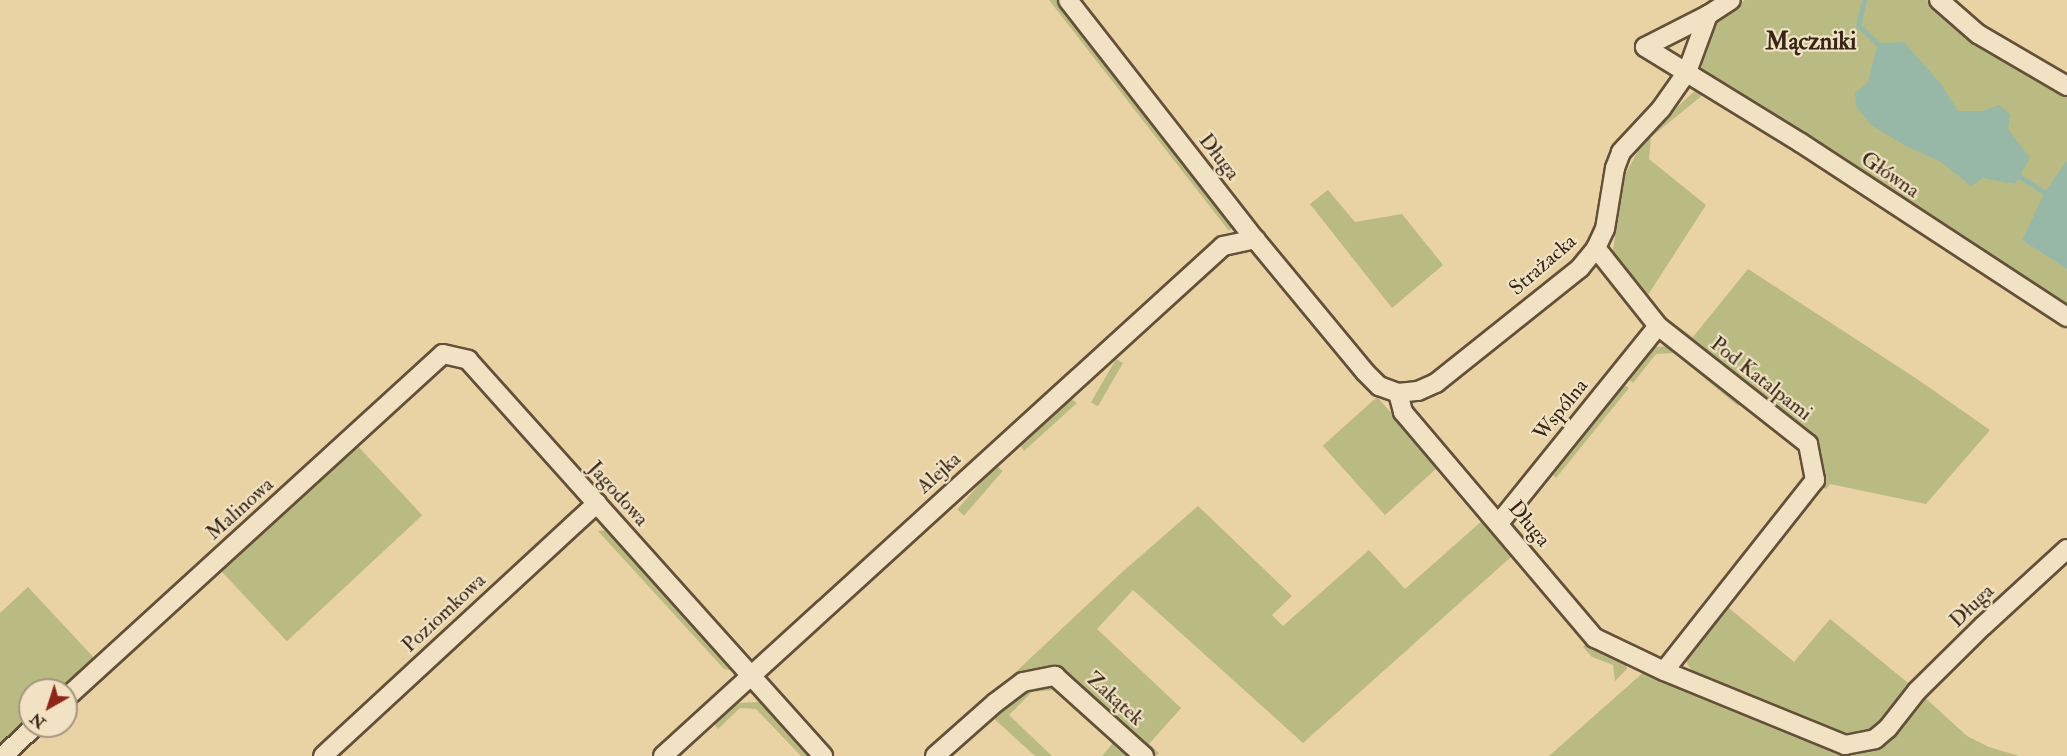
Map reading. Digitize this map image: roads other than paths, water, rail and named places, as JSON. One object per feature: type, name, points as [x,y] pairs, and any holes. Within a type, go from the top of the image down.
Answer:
[{"type":"street","name":"Długa","points":[[1068,0],[1255,239],[1365,372],[1379,386],[1398,393],[1403,412],[1595,638],[1664,671],[1845,745],[1861,743],[1875,739],[1888,728],[1917,691],[1983,626],[2067,549]]},
{"type":"street","points":[[1708,15],[1731,0]]},
{"type":"street","points":[[1939,0],[1978,34],[2067,86]]},
{"type":"street","name":"Główna","points":[[1708,15],[1645,47],[1688,72],[2067,317]]},
{"type":"street","name":"Strażacka","points":[[1398,393],[1418,391],[1436,383],[1580,268],[1596,248],[1605,228],[1615,168],[1621,152],[1661,109],[1688,72],[1708,15]]},
{"type":"street","name":"Alejka","points":[[663,756],[1223,246],[1255,239]]},
{"type":"street","name":"Pod Katalpami","points":[[1596,248],[1658,326],[1808,444],[1815,480],[1664,671]]},
{"type":"street","name":"Wspólna","points":[[1499,523],[1658,326]]},
{"type":"street","name":"Jagodowa","points":[[443,354],[468,360],[823,756]]},
{"type":"street","name":"Malinowa","points":[[78,687],[443,354]]},
{"type":"street","name":"Poziomkowa","points":[[323,756],[597,503]]},
{"type":"street","name":"Zakątek","points":[[935,756],[994,703],[1023,682],[1055,676],[1144,756]]},
{"type":"street","points":[[3,756],[23,738]]},
{"type":"waterway","points":[[1864,0],[1858,25],[1881,47]]},
{"type":"waterway","points":[[2014,173],[2049,195]]},
{"type":"district","name":"Mączniki","points":[[1811,42]]}]
